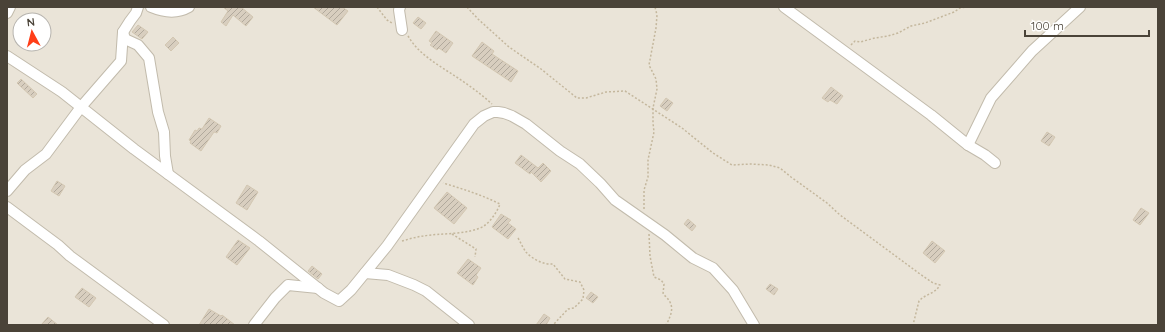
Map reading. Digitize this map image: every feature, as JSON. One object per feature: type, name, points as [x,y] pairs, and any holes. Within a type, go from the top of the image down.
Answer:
[{"type":"street","points":[[7,13],[10,7]]},
{"type":"street","points":[[7,191],[25,170],[46,154],[81,107],[121,61],[123,32],[136,14],[138,7]]},
{"type":"street","points":[[151,7],[170,12],[189,7]]},
{"type":"street","points":[[400,7],[399,10],[402,30]]},
{"type":"street","points":[[784,7],[931,115],[968,145],[985,155],[996,164]]},
{"type":"street","points":[[968,145],[990,98],[1032,51],[1080,7]]},
{"type":"street","points":[[123,32],[125,39],[138,45],[149,58],[158,112],[164,132],[165,156],[168,174]]},
{"type":"street","points":[[7,56],[62,92],[134,149],[259,241],[324,293],[338,301],[351,290],[387,246],[474,124],[484,116],[493,112],[504,112],[526,124],[560,151],[580,164],[615,200],[665,235],[693,258],[713,268],[734,290],[754,325]]},
{"type":"street","points":[[7,207],[58,245],[70,256],[164,325]]},
{"type":"street","points":[[364,273],[388,275],[414,285],[426,292],[469,325]]},
{"type":"street","points":[[254,325],[288,285],[318,288]]},
{"type":"path","points":[[377,7],[387,20],[399,27],[422,53],[481,94],[496,107],[498,112]]},
{"type":"path","points":[[467,7],[509,47],[541,69],[576,98],[586,98],[606,92],[625,91],[682,128],[713,153],[732,165],[769,165],[780,168],[827,203],[840,215],[920,274],[940,286],[938,290],[919,301],[913,325]]},
{"type":"path","points":[[656,7],[656,28],[649,65],[656,78],[657,89],[653,108],[654,132],[648,160],[648,177],[644,190],[644,212],[647,222],[650,242],[650,256],[654,277],[661,280],[664,284],[663,294],[672,305],[671,313],[666,325]]},
{"type":"path","points":[[840,48],[850,45],[855,41],[860,42],[893,34],[911,26],[925,23],[954,12],[960,8],[966,7]]},
{"type":"path","points":[[387,246],[402,240],[422,236],[452,234],[477,229],[485,225],[497,212],[500,204],[489,198],[434,181]]},
{"type":"path","points":[[452,234],[476,249],[475,257]]},
{"type":"path","points":[[518,238],[527,254],[541,262],[553,264],[565,279],[580,282],[584,290],[583,299],[574,308],[568,309],[553,325]]},
{"type":"shaded area","points":[[7,7],[1158,7],[1158,325],[7,325]]},
{"type":"building","points":[[223,7],[241,7],[253,17],[246,26],[233,15],[226,26],[221,22],[228,11]]},
{"type":"building","points":[[313,7],[342,7],[348,11],[337,25]]},
{"type":"building","points":[[418,17],[426,23],[421,29],[413,23]]},
{"type":"building","points":[[138,25],[148,32],[142,39],[132,32]]},
{"type":"building","points":[[436,31],[453,43],[446,53],[439,48],[437,50],[430,45],[432,43],[429,41]]},
{"type":"building","points":[[173,37],[179,43],[171,51],[165,45]]},
{"type":"building","points":[[482,42],[494,51],[492,54],[518,71],[511,82],[472,56]]},
{"type":"building","points":[[21,79],[37,94],[33,98],[17,83]]},
{"type":"building","points":[[831,87],[843,96],[837,104],[830,100],[828,102],[822,98]]},
{"type":"building","points":[[666,98],[673,103],[667,111],[660,106]]},
{"type":"building","points":[[209,118],[221,126],[217,133],[214,132],[201,151],[190,143],[191,141],[189,140],[195,130],[197,131],[199,128],[202,129]]},
{"type":"building","points":[[1047,132],[1055,137],[1049,146],[1041,141]]},
{"type":"building","points":[[521,155],[538,168],[543,163],[551,171],[541,182],[531,172],[530,174],[515,163]]},
{"type":"building","points":[[57,181],[65,186],[59,196],[51,191]]},
{"type":"building","points":[[247,185],[258,192],[247,210],[236,203]]},
{"type":"building","points":[[447,192],[467,208],[454,224],[434,208]]},
{"type":"building","points":[[1141,208],[1149,213],[1140,225],[1133,220]]},
{"type":"building","points":[[501,214],[511,220],[508,223],[516,229],[508,239],[492,227]]},
{"type":"building","points":[[688,219],[696,226],[692,231],[684,224]]},
{"type":"building","points":[[238,240],[250,248],[237,265],[226,257]]},
{"type":"building","points":[[932,241],[945,251],[935,263],[923,253]]},
{"type":"building","points":[[468,259],[481,268],[476,275],[478,277],[473,285],[457,273]]},
{"type":"building","points":[[312,266],[322,274],[318,279],[308,271]]},
{"type":"building","points":[[770,284],[778,289],[774,295],[766,289]]},
{"type":"building","points":[[82,288],[96,298],[89,307],[75,297]]},
{"type":"building","points":[[591,292],[598,297],[593,303],[586,298]]},
{"type":"building","points":[[209,309],[221,316],[222,315],[235,325],[199,325]]},
{"type":"building","points":[[544,314],[550,318],[546,325],[536,325]]},
{"type":"building","points":[[48,317],[58,325],[41,325]]}]
